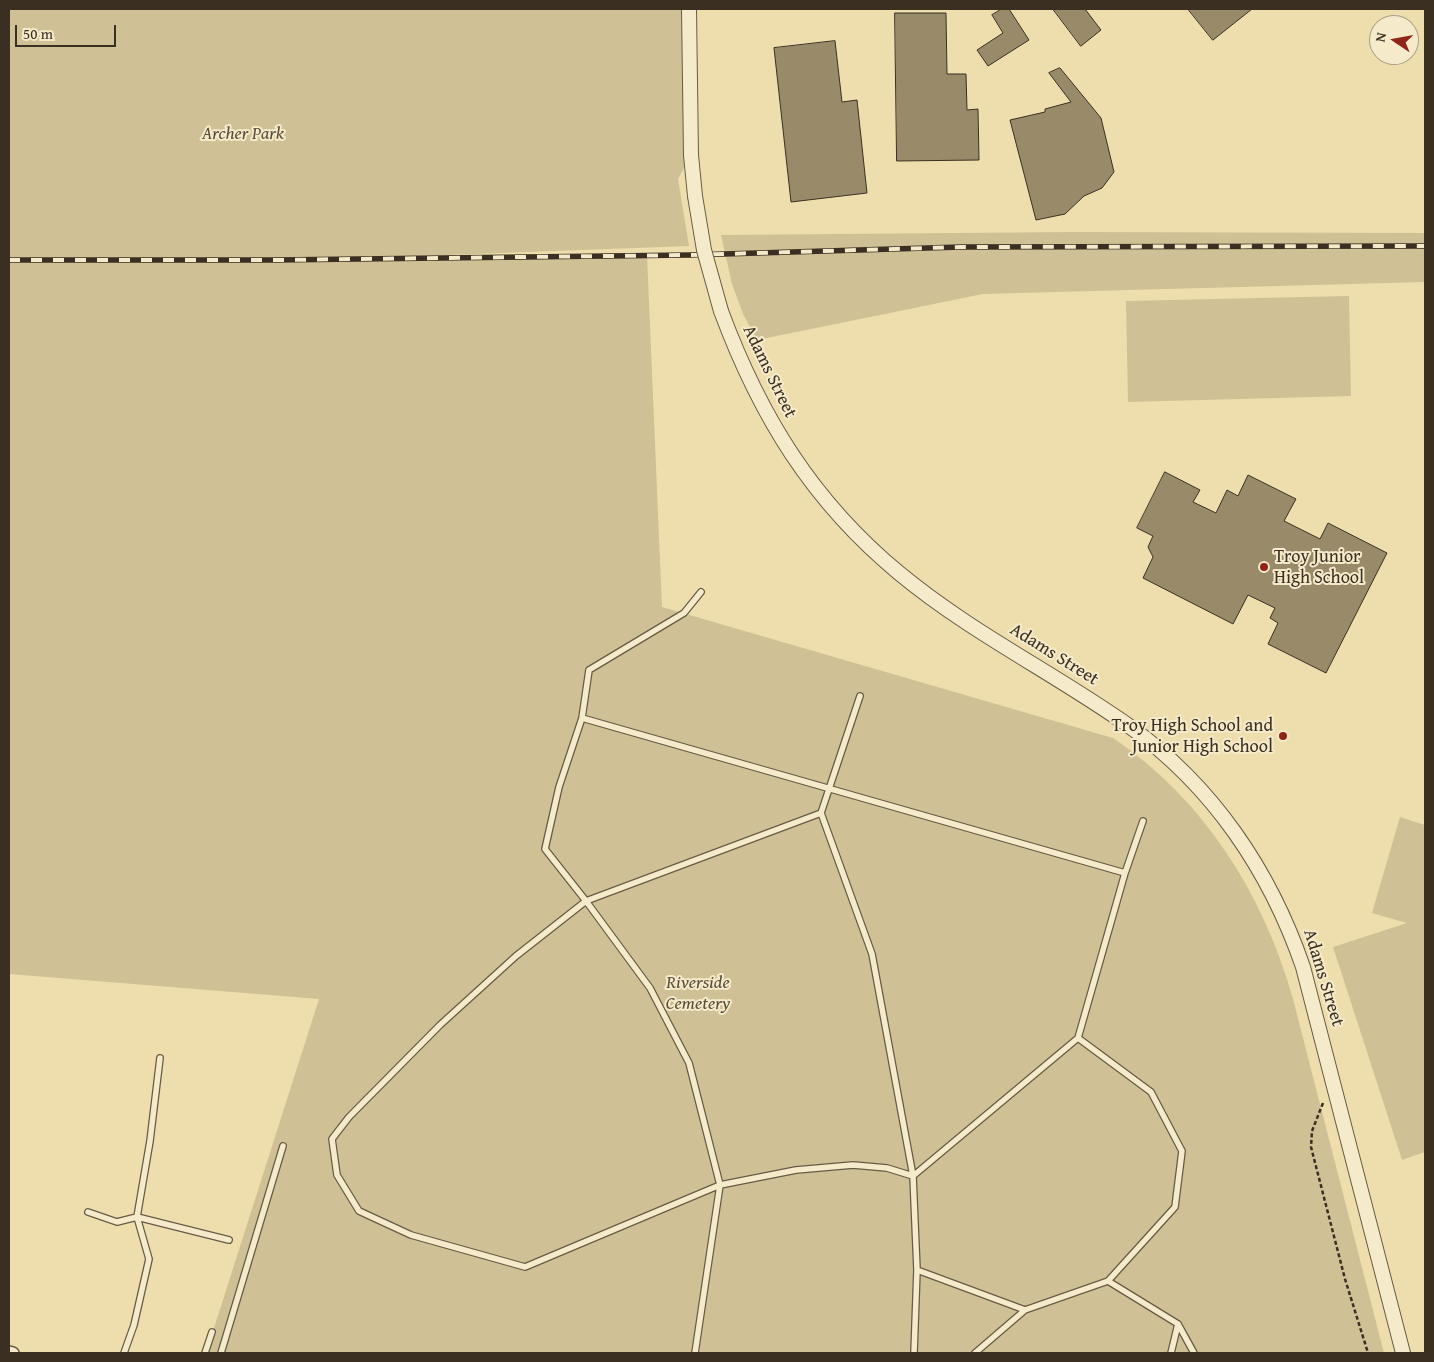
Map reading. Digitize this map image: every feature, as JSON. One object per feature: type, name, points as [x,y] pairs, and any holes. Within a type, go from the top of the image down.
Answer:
[{"type":"street","name":"Adams Street","points":[[688,9],[691,155],[695,196],[704,250],[721,311],[744,370],[774,426],[810,480],[852,529],[886,562],[924,593],[957,616],[1097,704],[1154,745],[1200,788],[1252,856],[1287,924],[1303,967],[1403,1353]]},
{"type":"street","points":[[9,1352],[13,1353]]},
{"type":"lane","points":[[694,1353],[720,1185],[689,1063],[650,988],[586,900],[545,849],[558,787],[582,718],[589,670],[684,613],[701,592]]},
{"type":"lane","points":[[860,696],[821,813],[872,954],[913,1176],[917,1270],[914,1353]]},
{"type":"lane","points":[[582,718],[1125,873]]},
{"type":"lane","points":[[821,813],[586,900],[516,956],[440,1025],[349,1117],[332,1140],[337,1175],[359,1212],[411,1235],[525,1267],[720,1185],[796,1170],[853,1165],[887,1168],[913,1176]]},
{"type":"lane","points":[[913,1176],[1078,1038],[1125,873],[1143,821]]},
{"type":"lane","points":[[974,1353],[1025,1310],[1108,1281],[1176,1207],[1182,1151],[1151,1092],[1078,1038]]},
{"type":"lane","points":[[124,1353],[134,1325],[149,1259],[137,1217],[150,1141],[160,1058]]},
{"type":"lane","points":[[221,1353],[283,1146]]},
{"type":"lane","points":[[88,1212],[117,1222],[137,1217],[230,1240]]},
{"type":"lane","points":[[917,1270],[1025,1310]]},
{"type":"lane","points":[[1108,1281],[1178,1324],[1194,1353]]},
{"type":"lane","points":[[1171,1353],[1178,1324]]},
{"type":"lane","points":[[205,1353],[212,1332]]},
{"type":"path","points":[[1324,1101],[1312,1131],[1311,1146],[1347,1285],[1368,1353]]},
{"type":"green space","points":[[9,9],[689,9],[691,155],[678,179],[689,246],[314,260],[647,255],[662,607],[1113,738],[1146,762],[1175,790],[1202,820],[1226,852],[1247,887],[1281,960],[1293,999],[1384,1353],[206,1353],[319,999],[9,974]]},
{"type":"green space","points":[[1073,232],[1425,233],[1425,282],[983,294],[757,340],[743,314],[732,284],[721,235]]},
{"type":"green space","points":[[1349,296],[1351,396],[1128,402],[1126,301]]},
{"type":"green space","points":[[1400,817],[1425,825],[1425,1152],[1402,1160],[1333,947],[1407,923],[1372,913]]},
{"type":"building","points":[[1002,9],[1009,9],[1029,40],[988,66],[977,50],[1003,33],[992,15]]},
{"type":"building","points":[[1053,9],[1085,9],[1101,30],[1081,46]]},
{"type":"building","points":[[1188,9],[1252,9],[1213,40]]},
{"type":"building","points":[[895,13],[946,13],[947,74],[966,74],[967,110],[978,109],[979,160],[897,161]]},
{"type":"building","points":[[835,41],[842,102],[857,100],[867,193],[791,202],[774,48]]},
{"type":"building","points":[[1060,68],[1101,118],[1114,172],[1102,188],[1084,196],[1065,214],[1036,220],[1010,120],[1045,112],[1045,109],[1071,102],[1049,73]]},
{"type":"building","name":"Troy Junior High School","points":[[1165,472],[1200,490],[1193,502],[1216,513],[1227,490],[1238,496],[1248,475],[1296,499],[1284,521],[1320,539],[1328,523],[1387,553],[1326,673],[1268,644],[1278,623],[1270,618],[1275,608],[1248,595],[1233,624],[1143,578],[1153,557],[1148,547],[1153,536],[1137,528]]},
{"type":"railway","points":[[9,260],[276,260],[690,255],[961,247],[1425,246]]},
{"type":"place","name":"Troy Junior High School","points":[[1264,567]]},
{"type":"place","name":"Troy High School and Junior High School","points":[[1283,736]]},
{"type":"park label","name":"Archer Park","points":[[243,134]]},
{"type":"park label","name":"Riverside Cemetery","points":[[698,993]]}]
